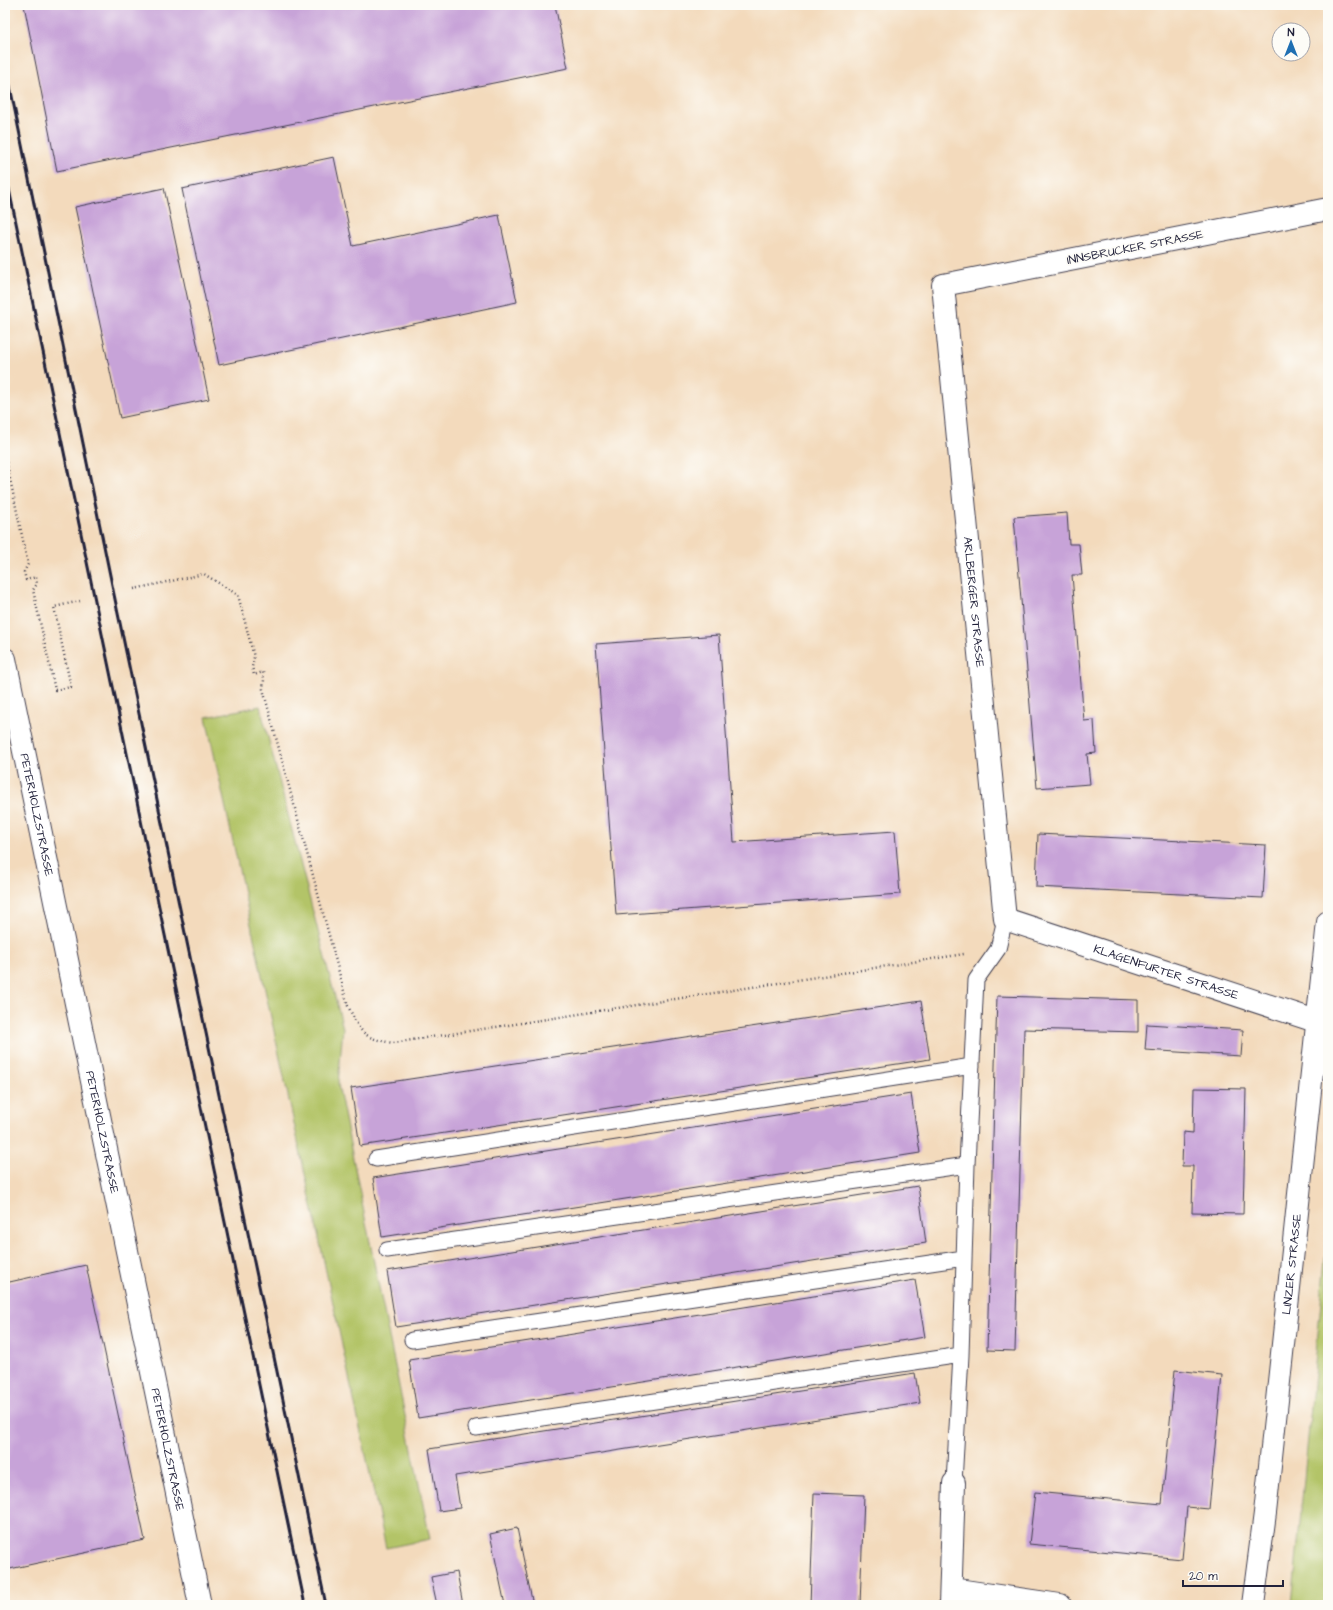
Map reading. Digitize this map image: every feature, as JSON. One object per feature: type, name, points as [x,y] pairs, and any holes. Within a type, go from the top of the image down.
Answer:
[{"type":"street","name":"INNSBRUCKER STRASSE","points":[[943,285],[1328,209]]},
{"type":"street","name":"ARLBERGER STRASSE","points":[[943,285],[1005,919]]},
{"type":"street","name":"PETERHOLZSTRASSE","points":[[5,659],[200,1605]]},
{"type":"street","name":"KLAGENFURTER STRASSE","points":[[1005,919],[1323,1024]]},
{"type":"street","name":"LINZER STRASSE","points":[[1253,1605],[1323,1024],[1328,922]]},
{"type":"street","points":[[954,1483],[951,1597],[1060,1605]]},
{"type":"lane","points":[[954,1483],[961,1355],[967,1165],[976,980],[998,949],[1005,919]]},
{"type":"lane","points":[[376,1159],[972,1066]]},
{"type":"lane","points":[[387,1250],[967,1165]]},
{"type":"lane","points":[[412,1340],[964,1258]]},
{"type":"lane","points":[[476,1428],[961,1355]]},
{"type":"path","points":[[5,459],[28,564],[24,572],[26,580],[36,577],[37,584],[33,590],[55,690],[71,687],[54,607],[80,601]]},
{"type":"path","points":[[134,589],[204,574],[238,595],[254,657],[252,667],[254,675],[263,672],[263,689],[348,1006],[364,1035],[377,1040],[392,1043],[998,949]]},
{"type":"green space","points":[[260,706],[343,1028],[338,1084],[430,1539],[386,1548],[206,717]]},
{"type":"green space","points":[[1328,1228],[1328,1605],[1292,1605]]},
{"type":"building","points":[[24,5],[555,5],[568,68],[57,171]]},
{"type":"building","points":[[334,157],[353,246],[499,215],[517,302],[219,365],[182,189]]},
{"type":"building","points":[[164,188],[209,399],[120,418],[75,207]]},
{"type":"building","points":[[1067,513],[1069,544],[1079,544],[1082,575],[1072,575],[1084,721],[1094,720],[1096,753],[1087,754],[1090,784],[1037,788],[1014,517]]},
{"type":"building","points":[[719,635],[734,842],[895,831],[900,894],[616,915],[596,644]]},
{"type":"building","points":[[1038,834],[1266,845],[1263,898],[1036,887]]},
{"type":"building","points":[[997,996],[1138,1000],[1138,1032],[1024,1029],[1015,1351],[987,1350]]},
{"type":"building","points":[[921,1001],[930,1059],[360,1146],[351,1088]]},
{"type":"building","points":[[1147,1024],[1243,1030],[1241,1056],[1145,1050]]},
{"type":"building","points":[[1194,1088],[1246,1089],[1243,1214],[1192,1213],[1193,1166],[1182,1166],[1183,1132],[1193,1133]]},
{"type":"building","points":[[911,1094],[920,1153],[382,1237],[373,1178]]},
{"type":"building","points":[[918,1186],[926,1243],[396,1327],[387,1271]]},
{"type":"building","points":[[86,1265],[145,1540],[5,1570],[5,1283]]},
{"type":"building","points":[[915,1280],[925,1337],[418,1418],[409,1360]]},
{"type":"building","points":[[1175,1370],[1222,1375],[1209,1509],[1187,1507],[1182,1559],[1029,1544],[1035,1492],[1162,1504]]},
{"type":"building","points":[[915,1373],[920,1403],[455,1476],[460,1508],[439,1511],[429,1449]]},
{"type":"building","points":[[814,1493],[864,1495],[860,1605],[810,1605]]},
{"type":"building","points":[[517,1528],[533,1605],[505,1605],[490,1534]]},
{"type":"building","points":[[457,1572],[463,1605],[437,1605],[431,1577]]},
{"type":"railway","points":[[5,62],[112,585],[326,1605]]},
{"type":"railway","points":[[5,170],[305,1605]]}]
